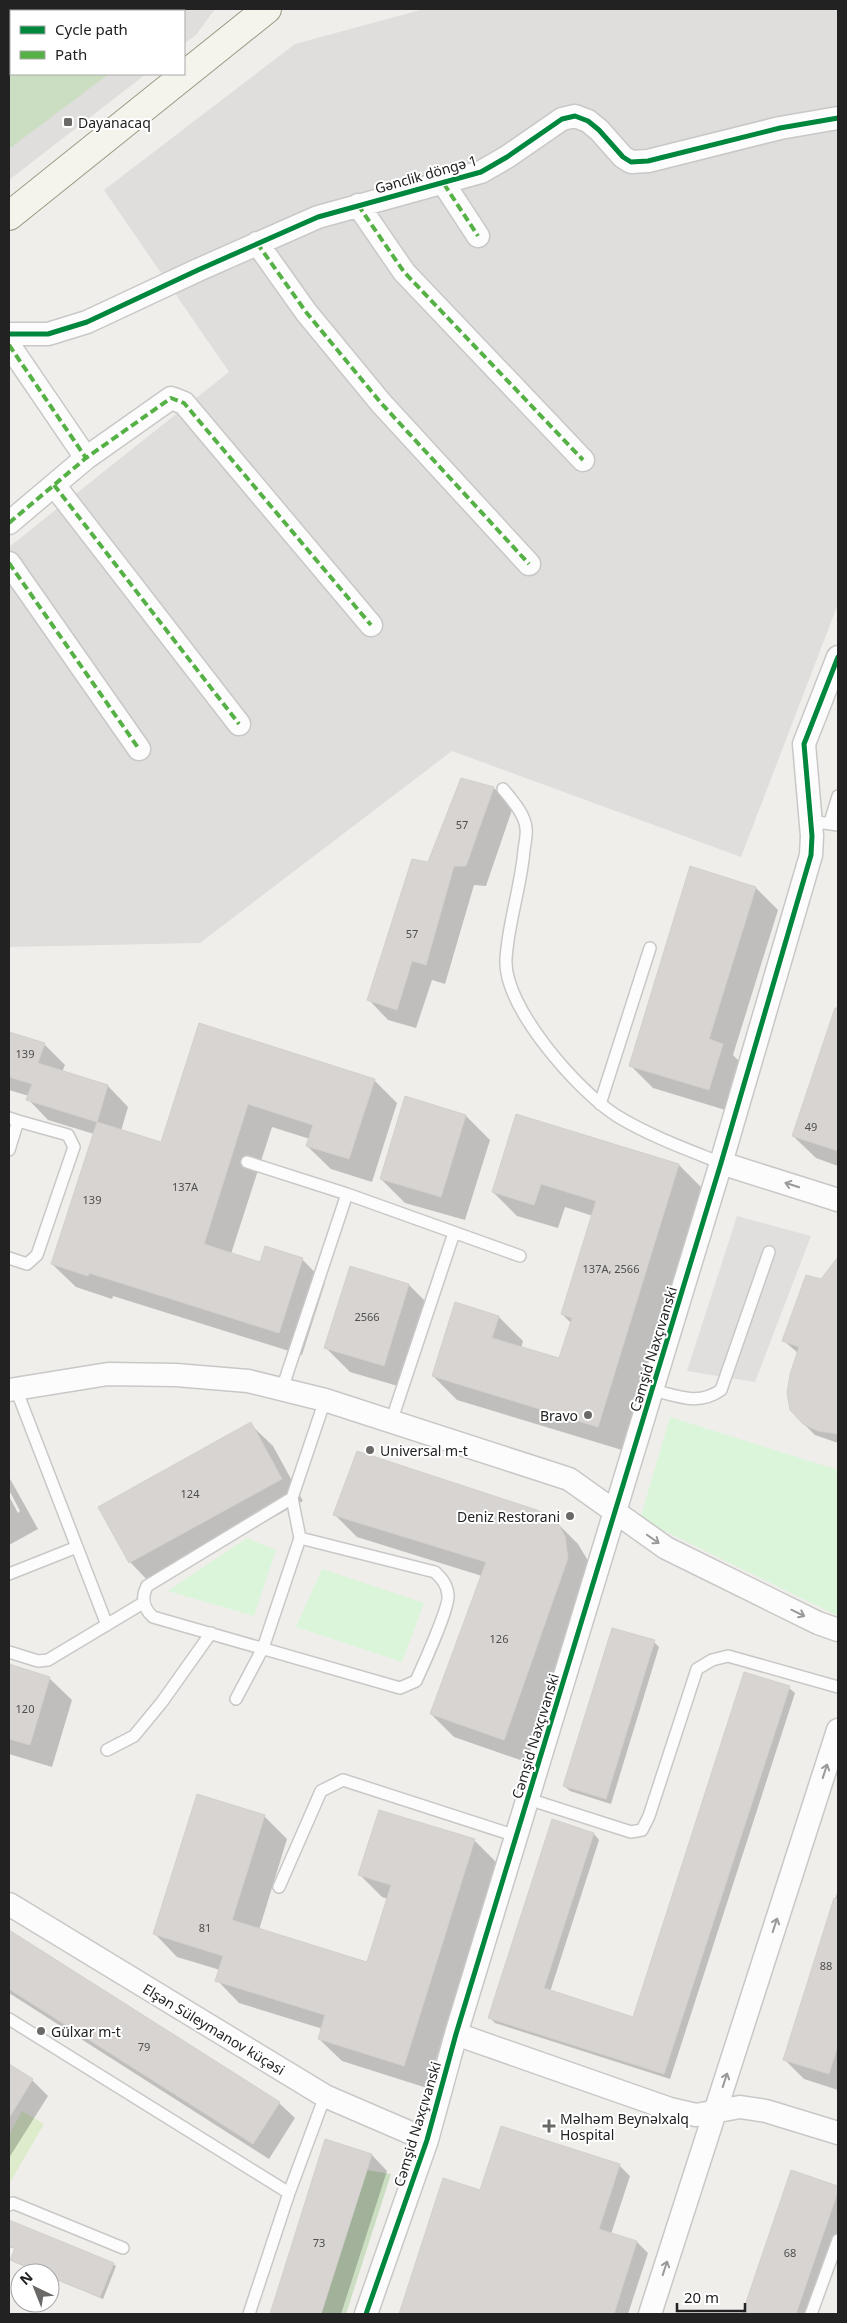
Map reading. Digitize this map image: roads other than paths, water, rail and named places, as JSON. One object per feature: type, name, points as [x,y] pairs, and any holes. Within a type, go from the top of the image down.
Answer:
[{"type":"main road","points":[[185,70],[224,26],[234,9]]},
{"type":"main road","points":[[185,75],[267,9]]},
{"type":"main road","points":[[160,95],[180,75]]},
{"type":"main road","points":[[9,216],[185,75]]},
{"type":"street","name":"Gənclik döngə 1","points":[[9,334],[48,334],[86,322],[318,217],[444,184],[481,172],[507,157],[562,119],[575,116],[594,125],[623,157],[631,162],[648,161],[780,128],[838,118]]},
{"type":"street","points":[[444,184],[478,236]]},
{"type":"street","points":[[358,205],[404,272],[583,460]]},
{"type":"street","points":[[257,243],[306,312],[381,403],[529,564]]},
{"type":"street","points":[[9,345],[86,458]]},
{"type":"street","points":[[9,523],[86,458],[171,398],[184,403],[372,625]]},
{"type":"street","points":[[54,485],[239,724]]},
{"type":"street","points":[[9,564],[140,749]]},
{"type":"street","name":"Cəmşid Naxçıvanski","points":[[366,2314],[427,2140],[456,2034],[614,1510],[653,1390],[811,855],[826,823],[804,744],[838,657]]},
{"type":"street","points":[[721,1163],[838,1200]]},
{"type":"street","points":[[12,1390],[108,1374],[176,1375],[248,1381],[325,1400],[569,1480],[666,1548],[818,1623],[838,1630]]},
{"type":"street","points":[[650,2314],[838,1730]]},
{"type":"street","name":"Elşən Süleymanov küçəsi","points":[[9,1904],[325,2096],[427,2140]]},
{"type":"street","points":[[456,2034],[670,2108],[696,2115],[740,2107],[758,2110],[838,2133]]},
{"type":"lane","points":[[503,789],[516,806],[526,827],[522,872],[506,961],[508,976],[518,1006],[584,1090],[600,1104],[657,1136],[721,1163]]},
{"type":"lane","points":[[826,823],[838,796]]},
{"type":"lane","points":[[600,1104],[650,948]]},
{"type":"lane","points":[[9,1150],[14,1120],[68,1135],[74,1147],[37,1255],[27,1264],[9,1258]]},
{"type":"lane","points":[[247,1162],[347,1194],[520,1256]]},
{"type":"lane","points":[[282,1389],[347,1194]]},
{"type":"lane","points":[[391,1422],[454,1233]]},
{"type":"lane","points":[[653,1390],[691,1399],[709,1398],[721,1390],[769,1252]]},
{"type":"lane","points":[[12,1390],[107,1625]]},
{"type":"lane","points":[[236,1699],[263,1648],[300,1538],[292,1498],[325,1400]]},
{"type":"lane","points":[[292,1498],[147,1586],[143,1594],[147,1611],[153,1617],[400,1688],[416,1682],[427,1660],[449,1597],[445,1582],[435,1572],[300,1538]]},
{"type":"lane","points":[[9,1574],[77,1547]]},
{"type":"lane","points":[[9,1652],[38,1661],[48,1660],[144,1603]]},
{"type":"lane","points":[[107,1750],[134,1736],[162,1702],[211,1634]]},
{"type":"lane","points":[[528,1799],[631,1832],[642,1830],[649,1816],[697,1669],[712,1660],[728,1656],[838,1687]]},
{"type":"lane","points":[[280,1887],[321,1791],[343,1780],[516,1836]]},
{"type":"lane","points":[[9,2019],[289,2193]]},
{"type":"lane","points":[[249,2314],[289,2193],[325,2096]]},
{"type":"lane","points":[[9,2205],[13,2203],[124,2248]]},
{"type":"lane","points":[[811,2314],[838,2240]]},
{"type":"place","name":"Dayanacaq","points":[[68,122]]},
{"type":"place","name":"Bravo","points":[[588,1415]]},
{"type":"place","name":"Universal m-t","points":[[370,1450]]},
{"type":"place","name":"Deniz Restorani","points":[[570,1516]]},
{"type":"place","name":"Gülxar m-t","points":[[41,2031]]},
{"type":"place","name":"Məlhəm Beynəlxalq Hospital","points":[[549,2126]]}]
